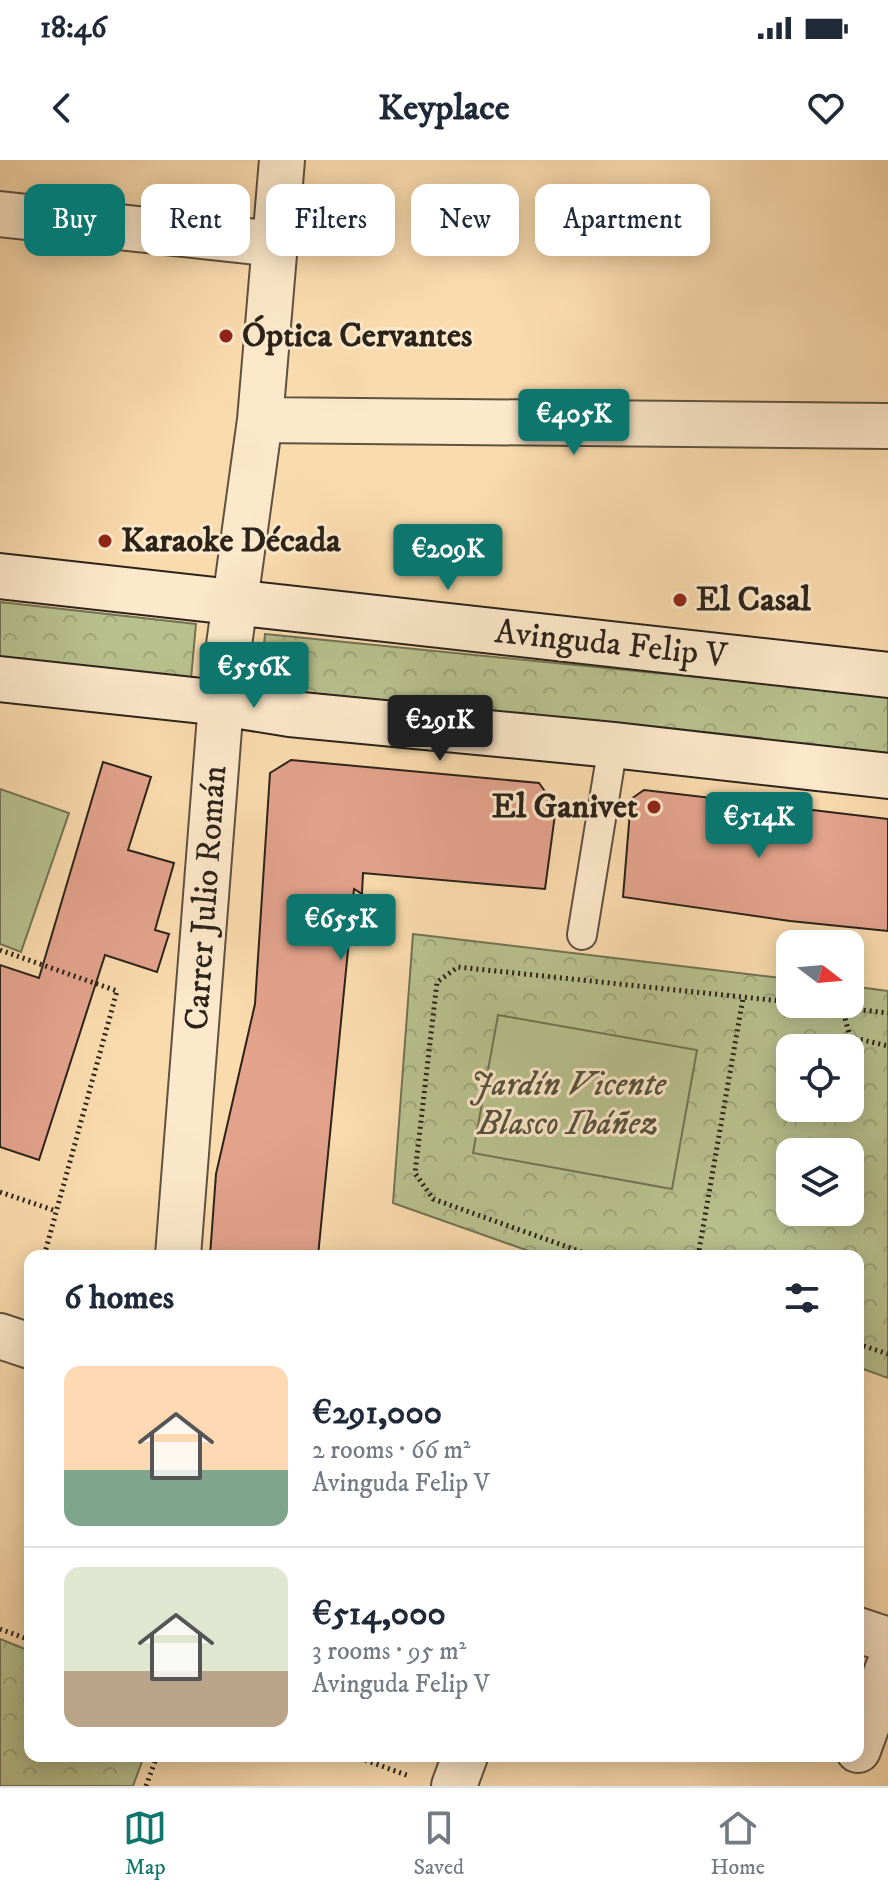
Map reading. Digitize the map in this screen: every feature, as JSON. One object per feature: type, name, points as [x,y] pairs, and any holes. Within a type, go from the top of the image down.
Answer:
[{"type":"street","name":"Carrer Julio Román","points":[[280,184],[282,160]]},
{"type":"street","points":[[0,214],[266,243]]},
{"type":"street","name":"Carrer Julio Román","points":[[178,1250],[221,703],[260,420],[274,256]]},
{"type":"street","points":[[260,420],[888,426]]},
{"type":"street","name":"Avinguda Felip V","points":[[0,576],[888,675]]},
{"type":"street","points":[[0,679],[221,703],[290,714],[613,745],[888,776]]},
{"type":"street","points":[[0,1336],[24,1344]]},
{"type":"street","points":[[864,1632],[888,1640]]},
{"type":"street","points":[[864,1734],[888,1668]]},
{"type":"street","points":[[454,1786],[463,1762]]},
{"type":"street","points":[[845,1786],[854,1762]]},
{"type":"lane","points":[[582,935],[613,745]]},
{"type":"path","points":[[0,950],[117,991],[46,1250]]},
{"type":"path","points":[[576,1250],[433,1199],[415,1173],[437,982],[458,967],[776,1001]]},
{"type":"path","points":[[699,1250],[743,998]]},
{"type":"path","points":[[864,1010],[888,1013]]},
{"type":"path","points":[[845,1018],[850,1037],[888,1046]]},
{"type":"path","points":[[0,1192],[56,1211]]},
{"type":"path","points":[[864,1346],[888,1354]]},
{"type":"path","points":[[0,1629],[24,1638]]},
{"type":"path","points":[[146,1786],[155,1762]]},
{"type":"path","points":[[371,1762],[413,1777]]},
{"type":"green space","points":[[0,602],[196,624],[191,679],[0,658]]},
{"type":"green space","points":[[265,634],[888,696],[888,753],[260,688]]},
{"type":"green space","points":[[0,789],[69,813],[21,952],[0,944]]},
{"type":"green space","name":"Jardín Vicente Blasco Ibáñez","points":[[413,934],[776,977],[776,1018],[864,1018],[864,988],[888,991],[888,1378],[864,1369],[864,1250],[526,1250],[393,1203]]},
{"type":"green space","points":[[498,1015],[697,1050],[672,1189],[473,1153]]},
{"type":"green space","points":[[0,1639],[24,1649],[24,1762],[142,1762],[133,1786],[0,1786]]},
{"type":"building","points":[[291,760],[539,783],[556,807],[545,889],[363,873],[362,894],[354,889],[319,1250],[210,1250],[216,1174],[255,1004],[270,773]]},
{"type":"building","points":[[103,762],[151,777],[128,850],[174,863],[155,930],[169,934],[157,972],[105,955],[39,1160],[0,1147],[0,965],[39,978]]},
{"type":"building","points":[[644,790],[888,819],[888,931],[790,921],[623,897],[631,799]]},
{"type":"place","name":"Óptica Cervantes","points":[[226,336]]},
{"type":"place","name":"Karaoke Década","points":[[105,541]]},
{"type":"place","name":"El Casal","points":[[680,600]]},
{"type":"place","name":"El Ganivet","points":[[654,807]]}]
